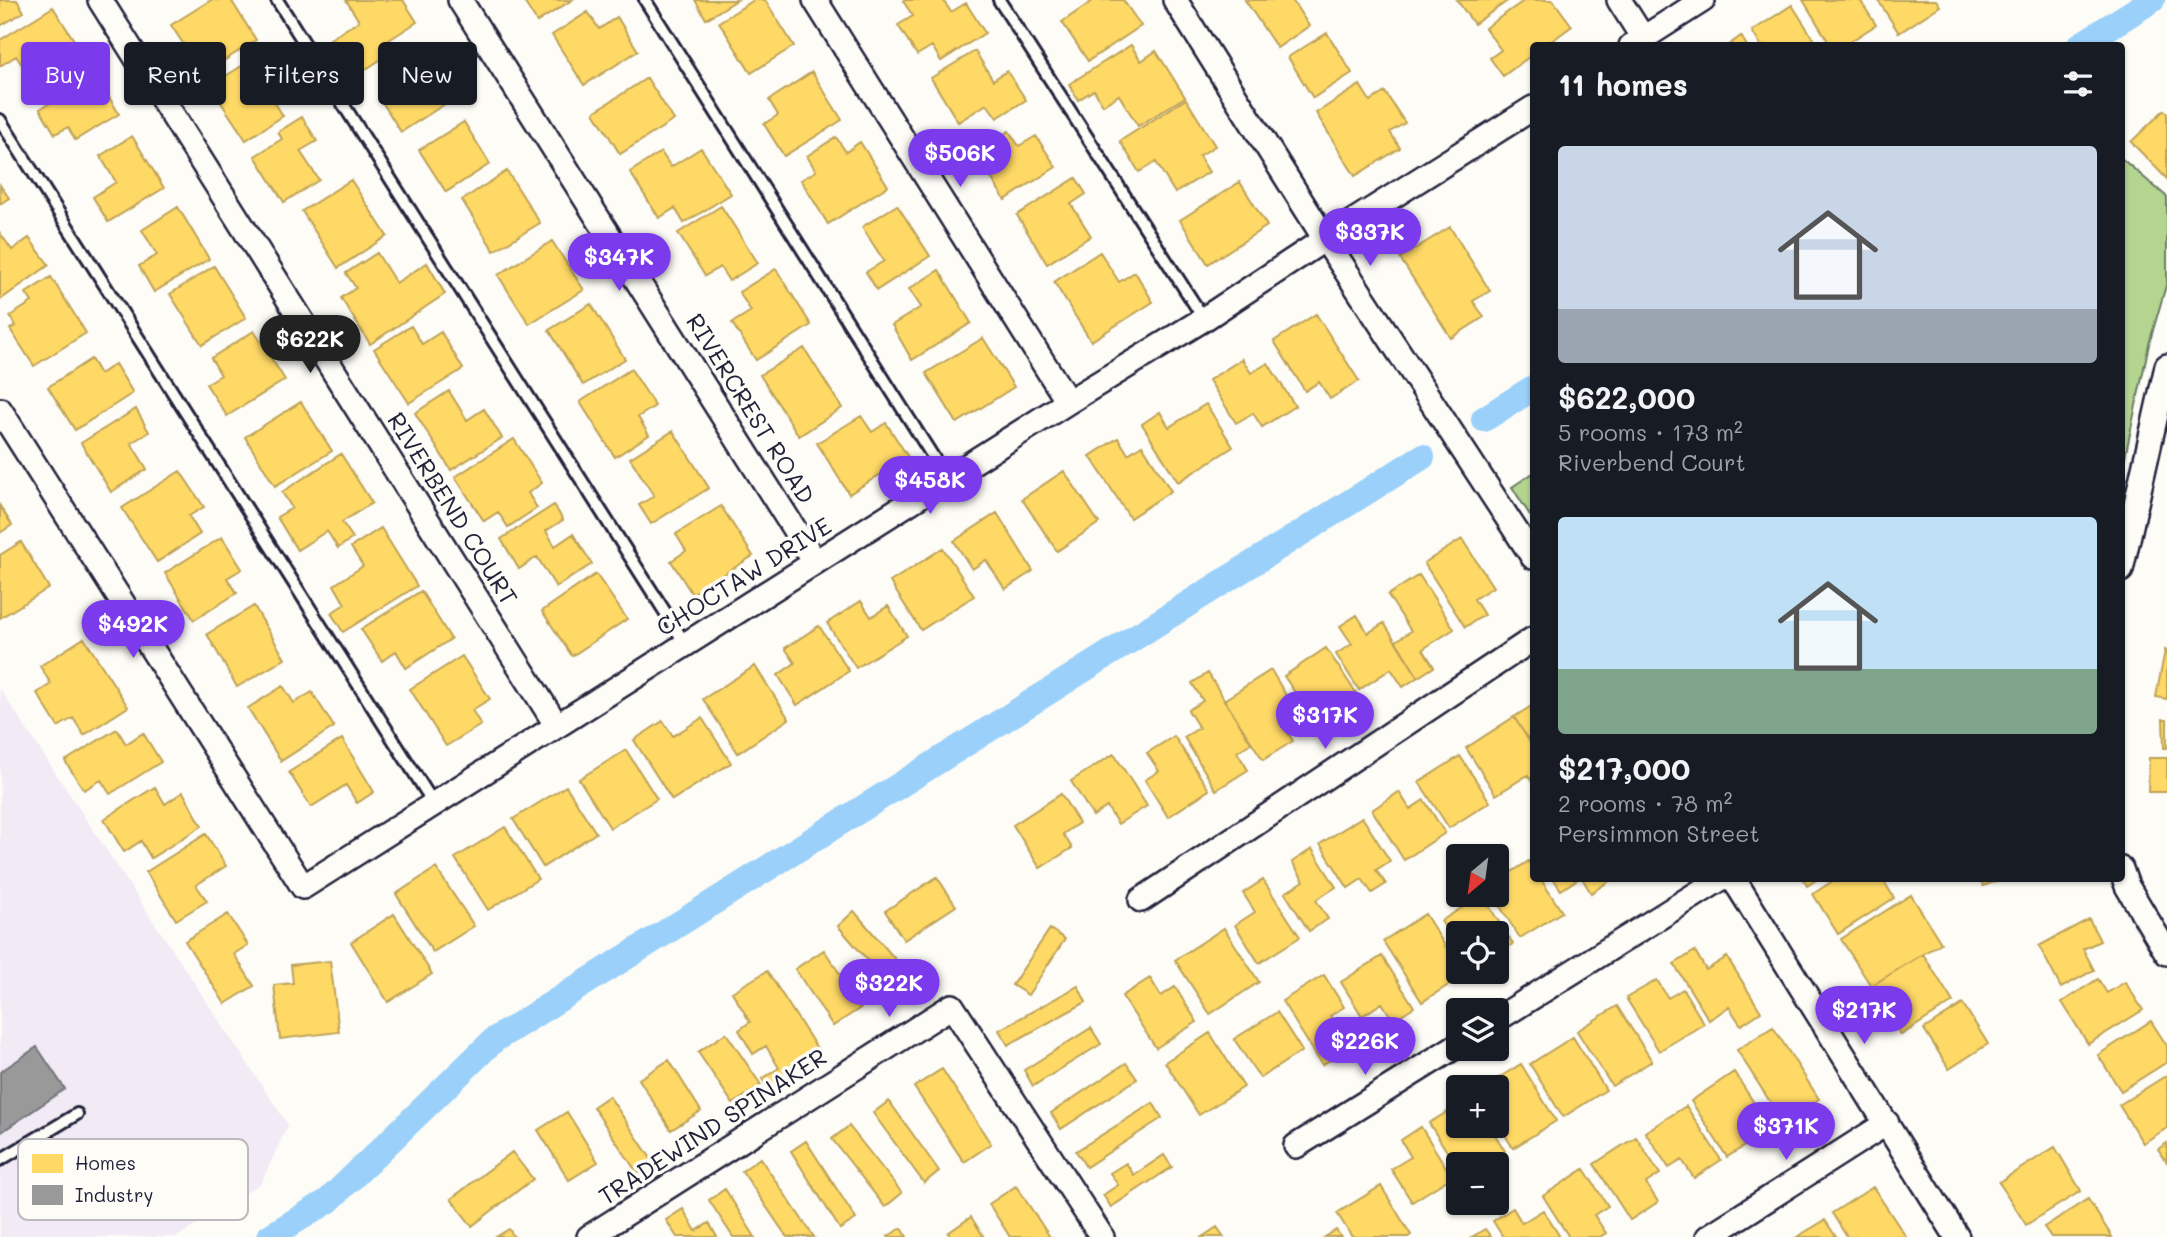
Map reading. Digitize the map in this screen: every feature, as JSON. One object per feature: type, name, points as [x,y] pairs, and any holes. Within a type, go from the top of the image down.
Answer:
[{"type":"street","name":"RIVERBEND COURT","points":[[100,0],[557,726]]},
{"type":"street","name":"RIVERCREST ROAD","points":[[460,0],[815,562]]},
{"type":"street","points":[[815,0],[1068,402]]},
{"type":"street","points":[[1175,0],[1325,239],[1530,552]]},
{"type":"street","points":[[1619,0],[1637,42],[1703,0]]},
{"type":"street","name":"CHOCTAW DRIVE","points":[[0,410],[303,887],[1068,402],[1204,319],[1530,110]]},
{"type":"street","points":[[2125,552],[2167,366]]},
{"type":"street","points":[[1141,900],[1530,641]]},
{"type":"street","points":[[2125,880],[2167,953]]},
{"type":"street","points":[[1509,1012],[1715,882]]},
{"type":"street","points":[[1736,882],[1957,1237]]},
{"type":"street","name":"TRADEWIND SPINAKER","points":[[590,1237],[952,1006],[1102,1237]]},
{"type":"street","points":[[1296,1146],[1446,1052]]},
{"type":"street","points":[[1708,1237],[1887,1123]]},
{"type":"lane","points":[[277,0],[686,645]]},
{"type":"lane","points":[[645,0],[947,479]]},
{"type":"lane","points":[[999,0],[1204,319]]},
{"type":"lane","points":[[0,120],[434,804]]},
{"type":"lane","points":[[35,1139],[77,1114]]},
{"type":"lane","points":[[0,1160],[18,1149]]},
{"type":"shaded area","points":[[0,689],[288,1125],[261,1183],[248,1191],[248,1139],[18,1139],[18,1220],[203,1220],[177,1237],[0,1237]]},
{"type":"green space","points":[[2125,161],[2167,197],[2167,282],[2149,344],[2125,457]]},
{"type":"green space","points":[[1530,475],[1530,515],[1512,487]]},
{"type":"building: Homes","points":[[0,0],[17,0],[24,12],[0,26]]},
{"type":"building: Homes","points":[[211,0],[231,0],[256,40],[240,42],[240,50],[226,59],[226,42],[182,42],[171,25]]},
{"type":"building: Homes","points":[[346,0],[403,0],[417,22],[386,42],[378,42],[378,61],[364,70],[364,42],[332,42],[330,39],[359,21]]},
{"type":"building: Homes","points":[[523,0],[572,0],[537,22]]},
{"type":"building: Homes","points":[[695,0],[737,0],[706,19]]},
{"type":"building: Homes","points":[[754,0],[765,0],[794,46],[751,73],[719,22]]},
{"type":"building: Homes","points":[[943,0],[951,12],[966,3],[985,33],[941,61],[932,46],[917,55],[898,25],[913,16],[903,1]]},
{"type":"building: Homes","points":[[1094,0],[1123,0],[1141,26],[1088,61],[1062,22]]},
{"type":"building: Homes","points":[[1245,0],[1292,0],[1309,26],[1277,48]]},
{"type":"building: Homes","points":[[1457,0],[1509,0],[1474,24]]},
{"type":"building: Homes","points":[[1525,0],[1553,0],[1572,26],[1550,42],[1530,42],[1530,56],[1503,76],[1490,58],[1501,50],[1485,28]]},
{"type":"building: Homes","points":[[1803,0],[1860,0],[1876,25],[1849,42],[1829,42]]},
{"type":"building: Homes","points":[[1878,0],[1936,0],[1940,6],[1899,33]]},
{"type":"building: Homes","points":[[1792,5],[1815,42],[1759,42],[1752,31]]},
{"type":"building: Homes","points":[[53,7],[75,42],[21,42],[21,63],[16,56],[0,66],[0,40]]},
{"type":"building: Homes","points":[[588,12],[599,29],[617,17],[638,51],[584,85],[552,35]]},
{"type":"building: Homes","points":[[1327,33],[1352,73],[1313,98],[1288,57]]},
{"type":"building: Homes","points":[[1741,36],[1745,42],[1733,42]]},
{"type":"building: Homes","points":[[1131,45],[1141,61],[1156,51],[1185,97],[1138,126],[1119,95],[1103,105],[1094,90],[1078,100],[1069,84]]},
{"type":"building: Homes","points":[[975,51],[993,80],[1007,71],[1026,100],[997,118],[987,104],[958,122],[931,78]]},
{"type":"building: Homes","points":[[240,67],[240,105],[276,105],[283,116],[246,140],[223,105],[226,105],[226,76]]},
{"type":"building: Homes","points":[[812,72],[842,120],[784,156],[764,124],[778,115],[769,100]]},
{"type":"building: Homes","points":[[647,78],[674,120],[620,154],[594,112]]},
{"type":"building: Homes","points":[[1360,85],[1370,101],[1385,92],[1405,123],[1390,132],[1400,148],[1355,176],[1316,113]]},
{"type":"building: Homes","points":[[110,99],[119,114],[75,140],[68,127],[55,134],[40,109],[47,105],[110,105]]},
{"type":"building: Homes","points":[[1186,99],[1215,146],[1199,156],[1209,172],[1175,193],[1156,162],[1139,172],[1120,141]]},
{"type":"building: Homes","points":[[384,105],[443,105],[401,132]]},
{"type":"building: Homes","points":[[2164,110],[2167,113],[2167,179],[2131,142]]},
{"type":"building: Homes","points":[[302,117],[317,141],[300,151],[319,180],[284,202],[255,156],[282,139],[278,132]]},
{"type":"building: Homes","points":[[464,122],[490,164],[446,192],[419,150]]},
{"type":"building: Homes","points":[[1009,131],[1019,146],[1036,136],[1056,167],[1005,200],[975,152]]},
{"type":"building: Homes","points":[[132,136],[164,188],[108,222],[93,197],[116,182],[100,156]]},
{"type":"building: Homes","points":[[836,137],[846,152],[860,142],[888,186],[828,224],[801,180],[816,171],[807,156]]},
{"type":"building: Homes","points":[[701,148],[731,194],[684,223],[675,208],[659,218],[630,172],[661,152],[671,167]]},
{"type":"building: Homes","points":[[507,171],[540,223],[494,251],[462,200]]},
{"type":"building: Homes","points":[[1076,178],[1086,194],[1071,204],[1091,236],[1047,264],[1017,215]]},
{"type":"building: Homes","points":[[351,180],[387,236],[338,268],[302,211]]},
{"type":"building: Homes","points":[[1240,182],[1267,226],[1208,264],[1180,220]]},
{"type":"building: Homes","points":[[0,185],[9,198],[0,204]]},
{"type":"building: Homes","points":[[897,205],[930,256],[877,290],[866,272],[884,261],[862,227]]},
{"type":"building: Homes","points":[[721,206],[758,263],[729,281],[720,267],[705,276],[678,233]]},
{"type":"building: Homes","points":[[178,207],[209,259],[154,292],[139,266],[157,255],[142,230]]},
{"type":"building: Homes","points":[[1450,227],[1490,291],[1473,301],[1484,317],[1451,338],[1400,258]]},
{"type":"building: Homes","points":[[0,233],[12,250],[29,238],[49,265],[0,300]]},
{"type":"building: Homes","points":[[552,241],[584,290],[529,324],[498,275]]},
{"type":"building: Homes","points":[[1100,252],[1119,282],[1135,272],[1153,302],[1091,341],[1054,282]]},
{"type":"building: Homes","points":[[377,253],[396,283],[427,263],[445,294],[370,344],[341,298],[356,288],[346,273]]},
{"type":"building: Homes","points":[[214,266],[246,318],[202,345],[170,294]]},
{"type":"building: Homes","points":[[776,269],[811,325],[756,360],[732,323],[751,311],[739,292]]},
{"type":"building: Homes","points":[[939,270],[971,323],[912,360],[892,325],[921,307],[909,289]]},
{"type":"building: Homes","points":[[51,277],[86,333],[34,366],[10,329],[15,326],[10,316],[32,302],[26,293]]},
{"type":"building: Homes","points":[[591,304],[625,359],[583,385],[549,330]]},
{"type":"building: Homes","points":[[1316,314],[1359,381],[1330,399],[1319,382],[1305,391],[1274,341]]},
{"type":"building: Homes","points":[[411,326],[422,344],[441,332],[463,369],[409,403],[374,349]]},
{"type":"building: Homes","points":[[254,331],[285,380],[227,416],[206,384],[221,375],[211,358]]},
{"type":"building: Homes","points":[[983,338],[1014,387],[957,423],[926,373]]},
{"type":"building: Homes","points":[[804,348],[842,408],[799,436],[760,375]]},
{"type":"building: Homes","points":[[91,359],[100,374],[115,364],[133,393],[75,430],[48,387]]},
{"type":"building: Homes","points":[[1242,359],[1251,373],[1268,363],[1295,406],[1262,427],[1253,413],[1236,423],[1209,380]]},
{"type":"building: Homes","points":[[631,369],[655,406],[638,417],[649,435],[615,457],[580,402]]},
{"type":"building: Homes","points":[[449,391],[467,420],[484,409],[502,438],[451,470],[415,413]]},
{"type":"building: Homes","points":[[301,402],[332,451],[275,486],[245,437]]},
{"type":"building: Homes","points":[[1206,404],[1233,447],[1178,482],[1142,424],[1160,412],[1169,427]]},
{"type":"building: Homes","points":[[136,409],[149,432],[131,443],[147,469],[111,492],[81,443]]},
{"type":"building: Homes","points":[[861,416],[872,432],[886,423],[908,457],[849,494],[817,443]]},
{"type":"building: Homes","points":[[673,431],[709,488],[651,524],[639,505],[654,496],[630,458]]},
{"type":"building: Homes","points":[[1118,438],[1128,454],[1142,445],[1171,491],[1130,518],[1090,456]]},
{"type":"building: Homes","points":[[514,439],[542,483],[528,493],[537,508],[508,527],[498,512],[484,521],[455,477]]},
{"type":"building: Homes","points":[[341,454],[372,503],[342,522],[353,538],[338,548],[327,531],[297,550],[277,517],[292,508],[282,492]]},
{"type":"building: Homes","points":[[180,471],[204,507],[189,516],[200,534],[157,562],[122,508]]},
{"type":"building: Homes","points":[[1064,471],[1099,523],[1057,551],[1022,499]]},
{"type":"building: Homes","points":[[554,505],[563,520],[546,531],[555,546],[573,534],[592,564],[556,587],[537,557],[519,569],[501,539]]},
{"type":"building: Homes","points":[[0,506],[12,525],[0,533]]},
{"type":"building: Homes","points":[[721,506],[753,556],[692,594],[671,561],[686,551],[676,534]]},
{"type":"building: Homes","points":[[997,513],[1033,571],[1005,589],[986,560],[972,569],[954,541]]},
{"type":"building: Homes","points":[[381,528],[417,586],[343,632],[331,613],[345,604],[334,585],[363,566],[351,547]]},
{"type":"building: Homes","points":[[222,537],[242,569],[227,578],[237,593],[194,620],[165,573]]},
{"type":"building: Homes","points":[[1462,539],[1493,587],[1474,599],[1484,615],[1465,627],[1424,563]]},
{"type":"building: Homes","points":[[21,542],[49,588],[0,618],[0,555]]},
{"type":"building: Homes","points":[[943,548],[974,596],[921,630],[890,582]]},
{"type":"building: Homes","points":[[596,574],[627,619],[572,656],[542,611]]},
{"type":"building: Homes","points":[[1419,575],[1454,629],[1423,649],[1434,667],[1418,677],[1396,641],[1411,631],[1388,595]]},
{"type":"building: Homes","points":[[421,591],[451,639],[406,668],[396,651],[382,661],[361,629]]},
{"type":"building: Homes","points":[[861,601],[871,617],[888,606],[907,636],[856,668],[827,623]]},
{"type":"building: Homes","points":[[254,606],[285,659],[237,687],[207,634]]},
{"type":"building: Homes","points":[[1357,615],[1368,633],[1384,623],[1418,677],[1403,687],[1391,669],[1359,690],[1336,654],[1352,644],[1340,626]]},
{"type":"building: Homes","points":[[819,626],[849,671],[797,705],[778,675],[795,663],[785,648]]},
{"type":"building: Homes","points":[[84,638],[128,707],[84,735],[73,718],[58,727],[37,693],[51,684],[40,666]]},
{"type":"building: Homes","points":[[1326,648],[1358,696],[1316,724],[1284,676]]},
{"type":"building: Homes","points":[[2165,650],[2167,651],[2167,699],[2156,697]]},
{"type":"building: Homes","points":[[462,656],[490,699],[472,710],[481,725],[446,746],[410,689]]},
{"type":"building: Homes","points":[[755,666],[789,719],[738,753],[703,699]]},
{"type":"building: Homes","points":[[1271,670],[1297,714],[1282,723],[1293,741],[1263,760],[1224,700]]},
{"type":"building: Homes","points":[[1208,673],[1251,743],[1237,752],[1248,770],[1216,790],[1184,737],[1199,728],[1188,710],[1203,701],[1192,683]]},
{"type":"building: Homes","points":[[283,686],[294,703],[312,692],[334,727],[281,761],[248,708]]},
{"type":"building: Homes","points":[[1530,707],[1530,742],[1514,717]]},
{"type":"building: Homes","points":[[1514,717],[1530,742],[1530,778],[1528,775],[1496,795],[1466,748]]},
{"type":"building: Homes","points":[[702,718],[731,763],[672,800],[634,740],[663,721],[673,736]]},
{"type":"building: Homes","points":[[2163,719],[2167,719],[2167,748],[2164,748]]},
{"type":"building: Homes","points":[[117,729],[126,744],[143,733],[161,762],[110,794],[101,780],[84,790],[65,761]]},
{"type":"building: Homes","points":[[1174,736],[1209,790],[1168,817],[1145,780],[1159,771],[1147,753]]},
{"type":"building: Homes","points":[[342,739],[374,792],[357,803],[346,785],[311,807],[289,772]]},
{"type":"building: Homes","points":[[626,750],[657,799],[610,828],[579,779]]},
{"type":"building: Homes","points":[[1114,754],[1147,806],[1118,824],[1107,807],[1093,816],[1071,781]]},
{"type":"building: Homes","points":[[1460,756],[1490,802],[1449,828],[1419,782]]},
{"type":"building: Homes","points":[[2149,758],[2167,758],[2167,792],[2148,792]]},
{"type":"building: Homes","points":[[566,786],[596,833],[543,867],[513,819]]},
{"type":"building: Homes","points":[[155,787],[165,804],[183,792],[202,826],[151,858],[141,841],[124,852],[104,819]]},
{"type":"building: Homes","points":[[1399,792],[1410,809],[1424,800],[1445,833],[1404,860],[1372,810]]},
{"type":"building: Homes","points":[[1061,794],[1079,823],[1063,834],[1072,848],[1040,868],[1013,825]]},
{"type":"building: Homes","points":[[1362,817],[1390,861],[1376,870],[1386,884],[1372,893],[1362,879],[1348,888],[1320,844]]},
{"type":"building: Homes","points":[[505,827],[538,879],[488,910],[455,858]]},
{"type":"building: Homes","points":[[206,834],[226,866],[196,885],[207,901],[176,920],[146,872]]},
{"type":"building: Homes","points":[[1312,849],[1336,887],[1316,900],[1328,919],[1309,931],[1285,893],[1304,881],[1292,862]]},
{"type":"building: Homes","points":[[1529,861],[1530,882],[1543,882],[1562,912],[1520,938],[1500,907],[1509,907],[1509,874]]},
{"type":"building: Homes","points":[[436,868],[474,926],[433,952],[396,894]]},
{"type":"building: Homes","points":[[937,877],[956,906],[904,940],[885,911]]},
{"type":"building: Homes","points":[[1263,880],[1300,937],[1259,963],[1235,925],[1255,912],[1243,893]]},
{"type":"building: Homes","points":[[1556,882],[1573,882],[1561,890]]},
{"type":"building: Homes","points":[[1584,882],[1608,882],[1591,893]]},
{"type":"building: Homes","points":[[1831,882],[1884,882],[1894,898],[1838,934],[1813,894]]},
{"type":"building: Homes","points":[[1911,895],[1941,943],[1871,986],[1841,939]]},
{"type":"building: Homes","points":[[1463,907],[1490,907],[1498,921],[1446,921],[1446,929],[1441,921]]},
{"type":"building: Homes","points":[[854,911],[912,979],[896,993],[838,926]]},
{"type":"building: Homes","points":[[228,914],[248,945],[234,954],[254,986],[225,1004],[185,941]]},
{"type":"building: Homes","points":[[394,914],[432,974],[388,1002],[351,942]]},
{"type":"building: Homes","points":[[1425,914],[1446,947],[1446,984],[1450,984],[1422,1002],[1383,941]]},
{"type":"building: Homes","points":[[2089,919],[2100,941],[2083,949],[2094,970],[2061,988],[2039,946]]},
{"type":"building: Homes","points":[[1224,928],[1259,982],[1210,1014],[1175,960]]},
{"type":"building: Homes","points":[[1050,929],[1065,939],[1028,995],[1012,985]]},
{"type":"building: Homes","points":[[824,950],[862,1007],[833,1026],[795,969]]},
{"type":"building: Homes","points":[[1695,951],[1706,970],[1727,957],[1761,1012],[1741,1025],[1729,1007],[1709,1020],[1674,964]]},
{"type":"building: Homes","points":[[1923,954],[1953,1002],[1901,1035],[1871,986]]},
{"type":"building: Homes","points":[[1382,956],[1414,1007],[1393,1020],[1382,1003],[1362,1016],[1341,982]]},
{"type":"building: Homes","points":[[330,961],[339,1032],[280,1039],[274,985],[293,983],[291,965]]},
{"type":"building: Homes","points":[[767,971],[818,1050],[788,1069],[794,1079],[772,1094],[762,1079],[779,1068],[766,1046],[753,1054],[739,1030],[750,1022],[732,992]]},
{"type":"building: Homes","points":[[1324,975],[1344,1007],[1330,1016],[1350,1048],[1322,1065],[1282,1001]]},
{"type":"building: Homes","points":[[1150,978],[1161,996],[1175,987],[1197,1022],[1156,1048],[1122,996]]},
{"type":"building: Homes","points":[[2098,979],[2107,993],[2125,982],[2143,1010],[2088,1044],[2062,1002]]},
{"type":"building: Homes","points":[[1657,980],[1668,998],[1683,989],[1704,1024],[1659,1051],[1626,998]]},
{"type":"building: Homes","points":[[1078,986],[1086,1002],[1008,1045],[999,1030]]},
{"type":"building: Homes","points":[[1963,1004],[1988,1044],[1949,1069],[1924,1029]]},
{"type":"building: Homes","points":[[1617,1006],[1652,1061],[1612,1086],[1577,1031]]},
{"type":"building: Homes","points":[[1277,1012],[1302,1051],[1260,1078],[1234,1039]]},
{"type":"building: Homes","points":[[2151,1021],[2167,1046],[2167,1062],[2121,1091],[2098,1055]]},
{"type":"building: Homes","points":[[1773,1027],[1819,1099],[1783,1122],[1737,1050]]},
{"type":"building: Homes","points":[[1091,1028],[1101,1044],[1033,1086],[1024,1070]]},
{"type":"building: Homes","points":[[726,1033],[761,1085],[733,1104],[698,1052]]},
{"type":"building: Homes","points":[[1210,1033],[1244,1087],[1199,1115],[1165,1062]]},
{"type":"building: Homes","points":[[1573,1037],[1606,1090],[1563,1117],[1530,1064]]},
{"type":"building: Homes","points":[[669,1060],[701,1111],[671,1130],[639,1079]]},
{"type":"building: Homes","points":[[1126,1063],[1137,1079],[1061,1129],[1051,1113]]},
{"type":"building: Homes","points":[[1521,1064],[1556,1121],[1513,1148],[1507,1138],[1509,1075],[1503,1075]]},
{"type":"building: Homes","points":[[942,1069],[991,1144],[964,1162],[914,1087]]},
{"type":"building: Homes","points":[[1734,1072],[1771,1129],[1727,1157],[1691,1101]]},
{"type":"building: Homes","points":[[2167,1075],[2167,1128],[2143,1143],[2119,1105]]},
{"type":"building: Homes","points":[[609,1096],[654,1163],[638,1174],[593,1107]]},
{"type":"building: Homes","points":[[889,1101],[939,1171],[924,1183],[873,1113]]},
{"type":"building: Homes","points":[[1153,1103],[1162,1118],[1086,1167],[1076,1151]]},
{"type":"building: Homes","points":[[1686,1106],[1721,1160],[1694,1178],[1682,1160],[1669,1168],[1645,1132]]},
{"type":"building: Homes","points":[[567,1112],[598,1162],[569,1180],[538,1130]]},
{"type":"building: Homes","points":[[1446,1113],[1446,1138],[1497,1138],[1505,1151],[1447,1152],[1429,1123]]},
{"type":"building: Homes","points":[[849,1126],[902,1193],[885,1207],[832,1139]]},
{"type":"building: Homes","points":[[1421,1127],[1446,1167],[1446,1181],[1412,1202],[1391,1169],[1411,1157],[1401,1140]]},
{"type":"building: Homes","points":[[1636,1137],[1660,1174],[1646,1183],[1658,1202],[1630,1220],[1594,1164]]},
{"type":"building: Homes","points":[[806,1141],[856,1219],[840,1229],[791,1151]]},
{"type":"building: Homes","points":[[2167,1143],[2167,1162],[2158,1149]]},
{"type":"building: Homes","points":[[2055,1147],[2081,1191],[2026,1225],[1999,1182]]},
{"type":"building: Homes","points":[[512,1152],[533,1179],[472,1226],[451,1199]]},
{"type":"building: Homes","points":[[1164,1155],[1172,1167],[1111,1207],[1103,1195],[1118,1185],[1110,1173],[1126,1163],[1134,1175]]},
{"type":"building: Homes","points":[[760,1158],[814,1237],[787,1237],[742,1171]]},
{"type":"building: Homes","points":[[1584,1169],[1608,1206],[1594,1215],[1606,1233],[1600,1237],[1569,1237],[1543,1196]]},
{"type":"building: Homes","points":[[1016,1186],[1050,1237],[1010,1237],[989,1204]]},
{"type":"building: Homes","points":[[1381,1186],[1411,1235],[1352,1237],[1337,1213]]},
{"type":"building: Homes","points":[[1873,1187],[1906,1237],[1847,1237],[1832,1213]]},
{"type":"building: Homes","points":[[725,1189],[755,1237],[733,1237],[709,1200]]},
{"type":"building: Homes","points":[[2088,1199],[2112,1237],[2051,1237],[2044,1227]]},
{"type":"building: Homes","points":[[1513,1208],[1522,1223],[1543,1210],[1560,1237],[1503,1237],[1493,1221],[1502,1215],[1509,1215],[1509,1211]]},
{"type":"building: Homes","points":[[683,1209],[696,1231],[709,1223],[717,1237],[677,1237],[666,1220]]},
{"type":"building: Homes","points":[[971,1217],[984,1237],[951,1237],[948,1233]]},
{"type":"building: Homes","points":[[1825,1220],[1836,1237],[1797,1237]]},
{"type":"building: Homes","points":[[1217,1227],[1224,1237],[1202,1237]]},
{"type":"building: Homes","points":[[902,1228],[907,1237],[888,1237],[888,1236]]},
{"type":"building: Homes","points":[[509,1229],[514,1237],[496,1237]]},
{"type":"building: Homes","points":[[1485,1229],[1491,1237],[1472,1237]]},
{"type":"building: Homes","points":[[1336,1230],[1341,1237],[1325,1237]]},
{"type":"building: Industry","points":[[37,1047],[65,1089],[0,1133],[0,1072]]},
{"type":"waterway","points":[[2085,42],[2152,0]]},
{"type":"waterway","points":[[1484,419],[1530,390]]},
{"type":"waterway","points":[[269,1237],[328,1201],[494,1040],[1422,457]]}]
